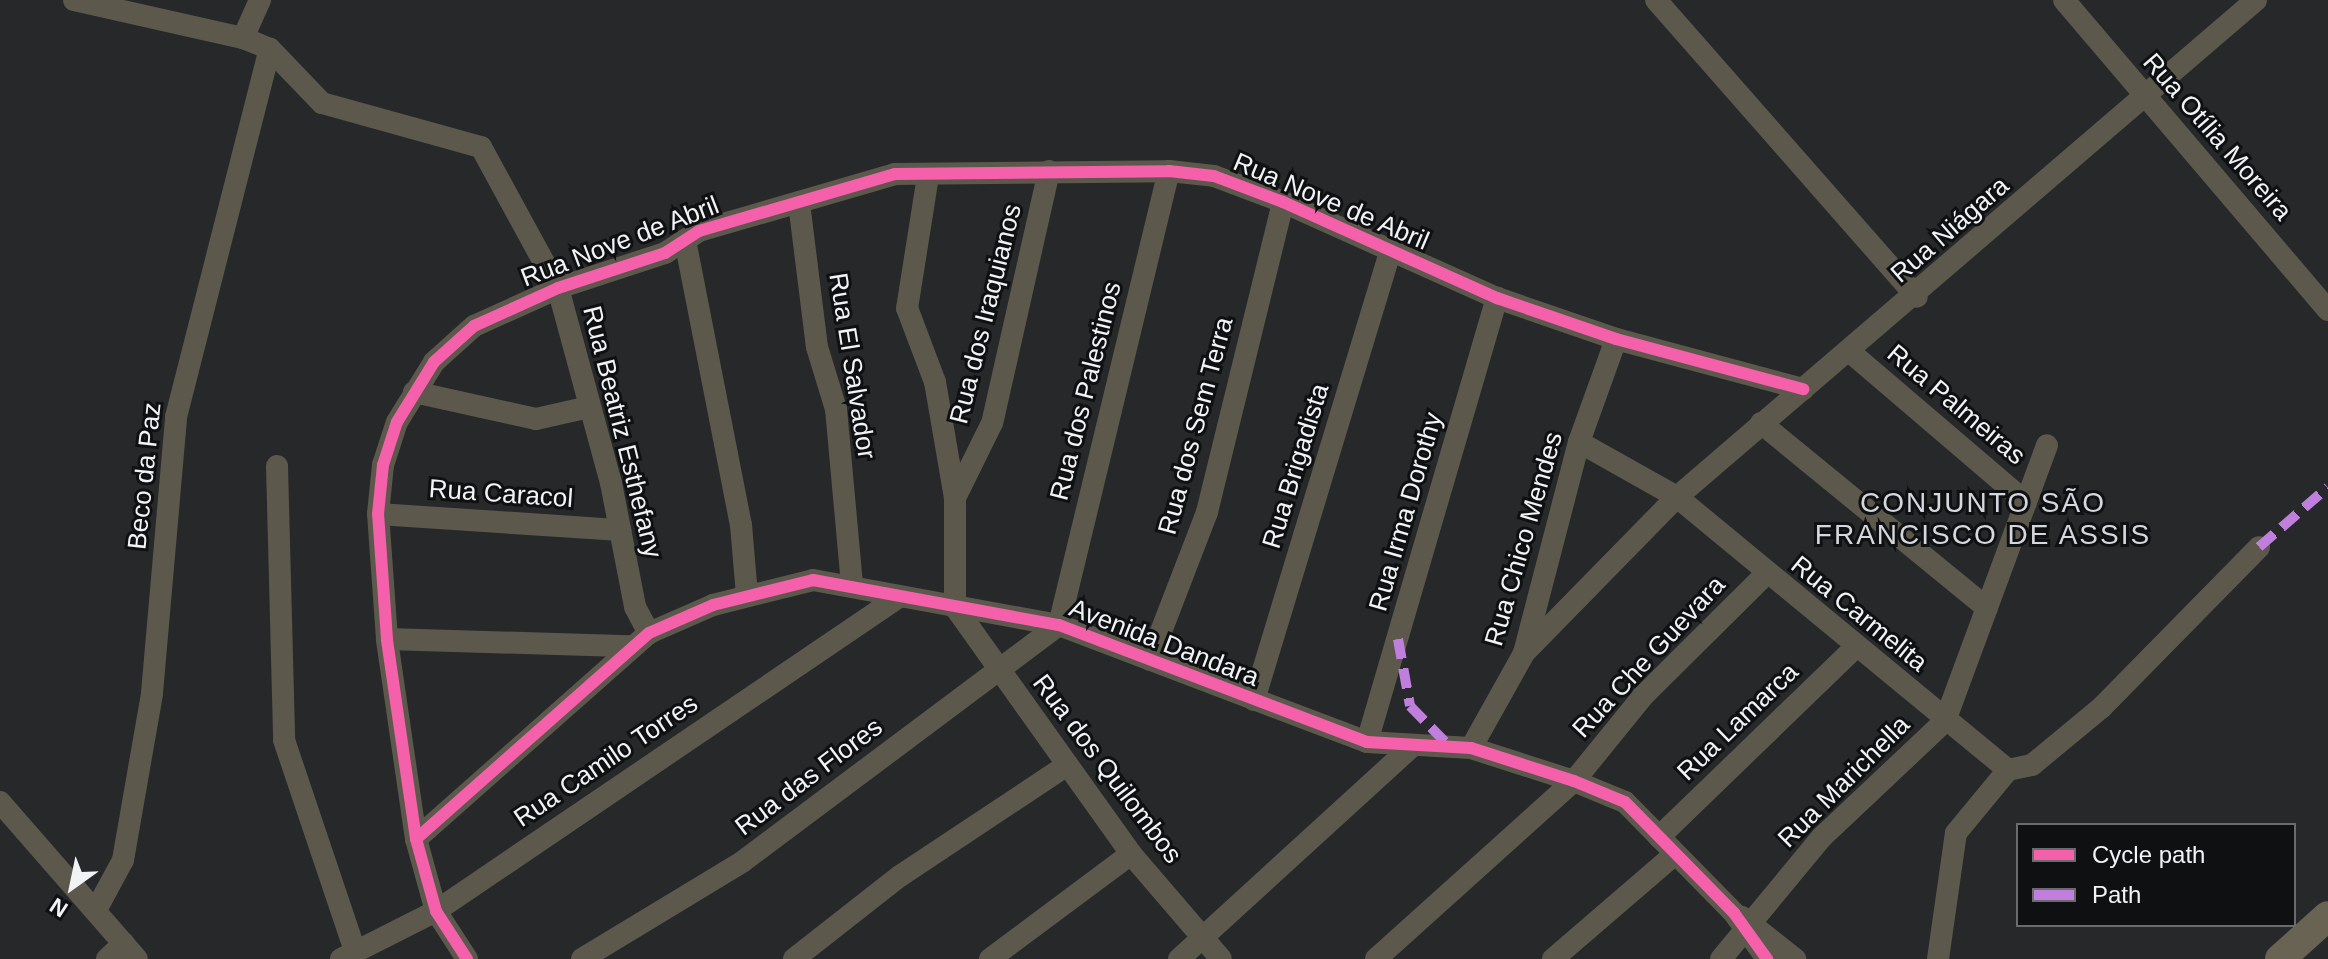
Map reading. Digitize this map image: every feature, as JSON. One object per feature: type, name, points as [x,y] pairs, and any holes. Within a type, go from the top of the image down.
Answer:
[{"type":"street","points":[[74,0],[243,38],[270,49]]},
{"type":"street","points":[[243,38],[260,0]]},
{"type":"street","points":[[1656,0],[1917,297]]},
{"type":"street","name":"Rua Otília Moreira","points":[[2064,0],[2328,310]]},
{"type":"street","name":"Rua Niágara","points":[[1524,653],[1677,497],[1761,423],[1917,297],[2256,0]]},
{"type":"street","name":"Rua Beatriz Esthefany","points":[[270,49],[322,103],[455,133],[481,147],[558,288],[585,408],[620,530],[635,607],[649,633]]},
{"type":"street","name":"Beco da Paz","points":[[96,910],[123,860],[152,693],[176,417],[270,49]]},
{"type":"street","name":"Rua dos Iraquianos","points":[[955,607],[955,498],[992,423],[1049,171]]},
{"type":"street","name":"Rua Nove de Abril","points":[[467,959],[436,911],[416,839],[387,639],[378,514],[383,465],[414,392],[474,326],[558,288],[685,240],[895,174],[1169,171],[1214,176],[1391,248],[1497,298],[1616,339],[1803,389]]},
{"type":"street","name":"Rua dos Palestinos","points":[[1059,625],[1169,171]]},
{"type":"street","points":[[928,176],[907,308],[935,382],[955,498]]},
{"type":"street","name":"Rua dos Sem Terra","points":[[1150,660],[1207,512],[1283,202]]},
{"type":"street","name":"Rua El Salvador","points":[[799,203],[817,347],[836,409],[852,586]]},
{"type":"street","points":[[685,240],[741,525],[747,595]]},
{"type":"street","name":"Rua Brigadista","points":[[1254,700],[1391,248]]},
{"type":"street","name":"Rua Irma Dorothy","points":[[1367,742],[1497,298]]},
{"type":"street","name":"Rua Chico Mendes","points":[[1471,748],[1524,653],[1579,442],[1616,339]]},
{"type":"street","name":"Rua Palmeiras","points":[[1849,351],[2026,502]]},
{"type":"street","points":[[414,392],[536,419],[585,408]]},
{"type":"street","points":[[1761,423],[1987,608]]},
{"type":"street","name":"Rua Carmelita","points":[[1579,442],[1677,497],[1766,574],[2008,770]]},
{"type":"street","points":[[1945,721],[2047,445]]},
{"type":"street","points":[[277,466],[284,740],[348,955]]},
{"type":"street","name":"Rua Caracol","points":[[378,514],[620,530]]},
{"type":"street","points":[[1938,959],[1956,833],[2008,770],[2032,765],[2102,707],[2259,547]]},
{"type":"street","name":"Rua Che Guevara","points":[[1376,959],[1574,781],[1643,696],[1766,574]]},
{"type":"street","name":"Avenida Dandara","points":[[416,839],[629,646],[649,633],[747,595],[813,580],[852,586],[896,599],[1059,625],[1367,742],[1411,747],[1471,748],[1574,781],[1625,802],[1751,930],[1795,959]]},
{"type":"street","name":"Rua Camilo Torres","points":[[348,955],[436,911],[896,599]]},
{"type":"street","name":"Rua dos Quilombos","points":[[955,607],[1131,854],[1221,959]]},
{"type":"street","name":"Rua das Flores","points":[[582,959],[742,862],[1059,625]]},
{"type":"street","points":[[387,639],[629,646]]},
{"type":"street","name":"Rua Lamarca","points":[[1659,837],[1856,647]]},
{"type":"street","name":"Rua Marichella","points":[[1721,959],[1751,930],[1822,837],[1945,721]]},
{"type":"street","points":[[1179,959],[1411,747]]},
{"type":"street","points":[[794,959],[900,876],[1067,765]]},
{"type":"street","points":[[0,802],[131,951],[107,959]]},
{"type":"street","points":[[990,959],[1131,854]]},
{"type":"street","points":[[1553,959],[1674,855]]},
{"type":"street","points":[[2280,959],[2328,916]]},
{"type":"street","name":"Avenida Dandara","points":[[1751,930],[1767,959]]},
{"type":"marked path","points":[[2259,547],[2328,487]]},
{"type":"marked path","points":[[1398,639],[1410,706],[1449,746]]},
{"type":"cycle path","points":[[467,959],[436,911],[416,839],[387,639],[378,514],[383,465],[397,422],[434,362],[474,326],[558,288],[665,253],[699,231],[895,174],[1169,171],[1214,176],[1283,202],[1497,298],[1616,339],[1803,389]]},
{"type":"cycle path","points":[[416,839],[649,633],[713,605],[813,580],[1059,625],[1367,742],[1471,748],[1574,781],[1625,802],[1734,913],[1767,959]]},
{"type":"district","name":"CONJUNTO SÃO FRANCISCO DE ASSIS","points":[[1983,519]]}]
